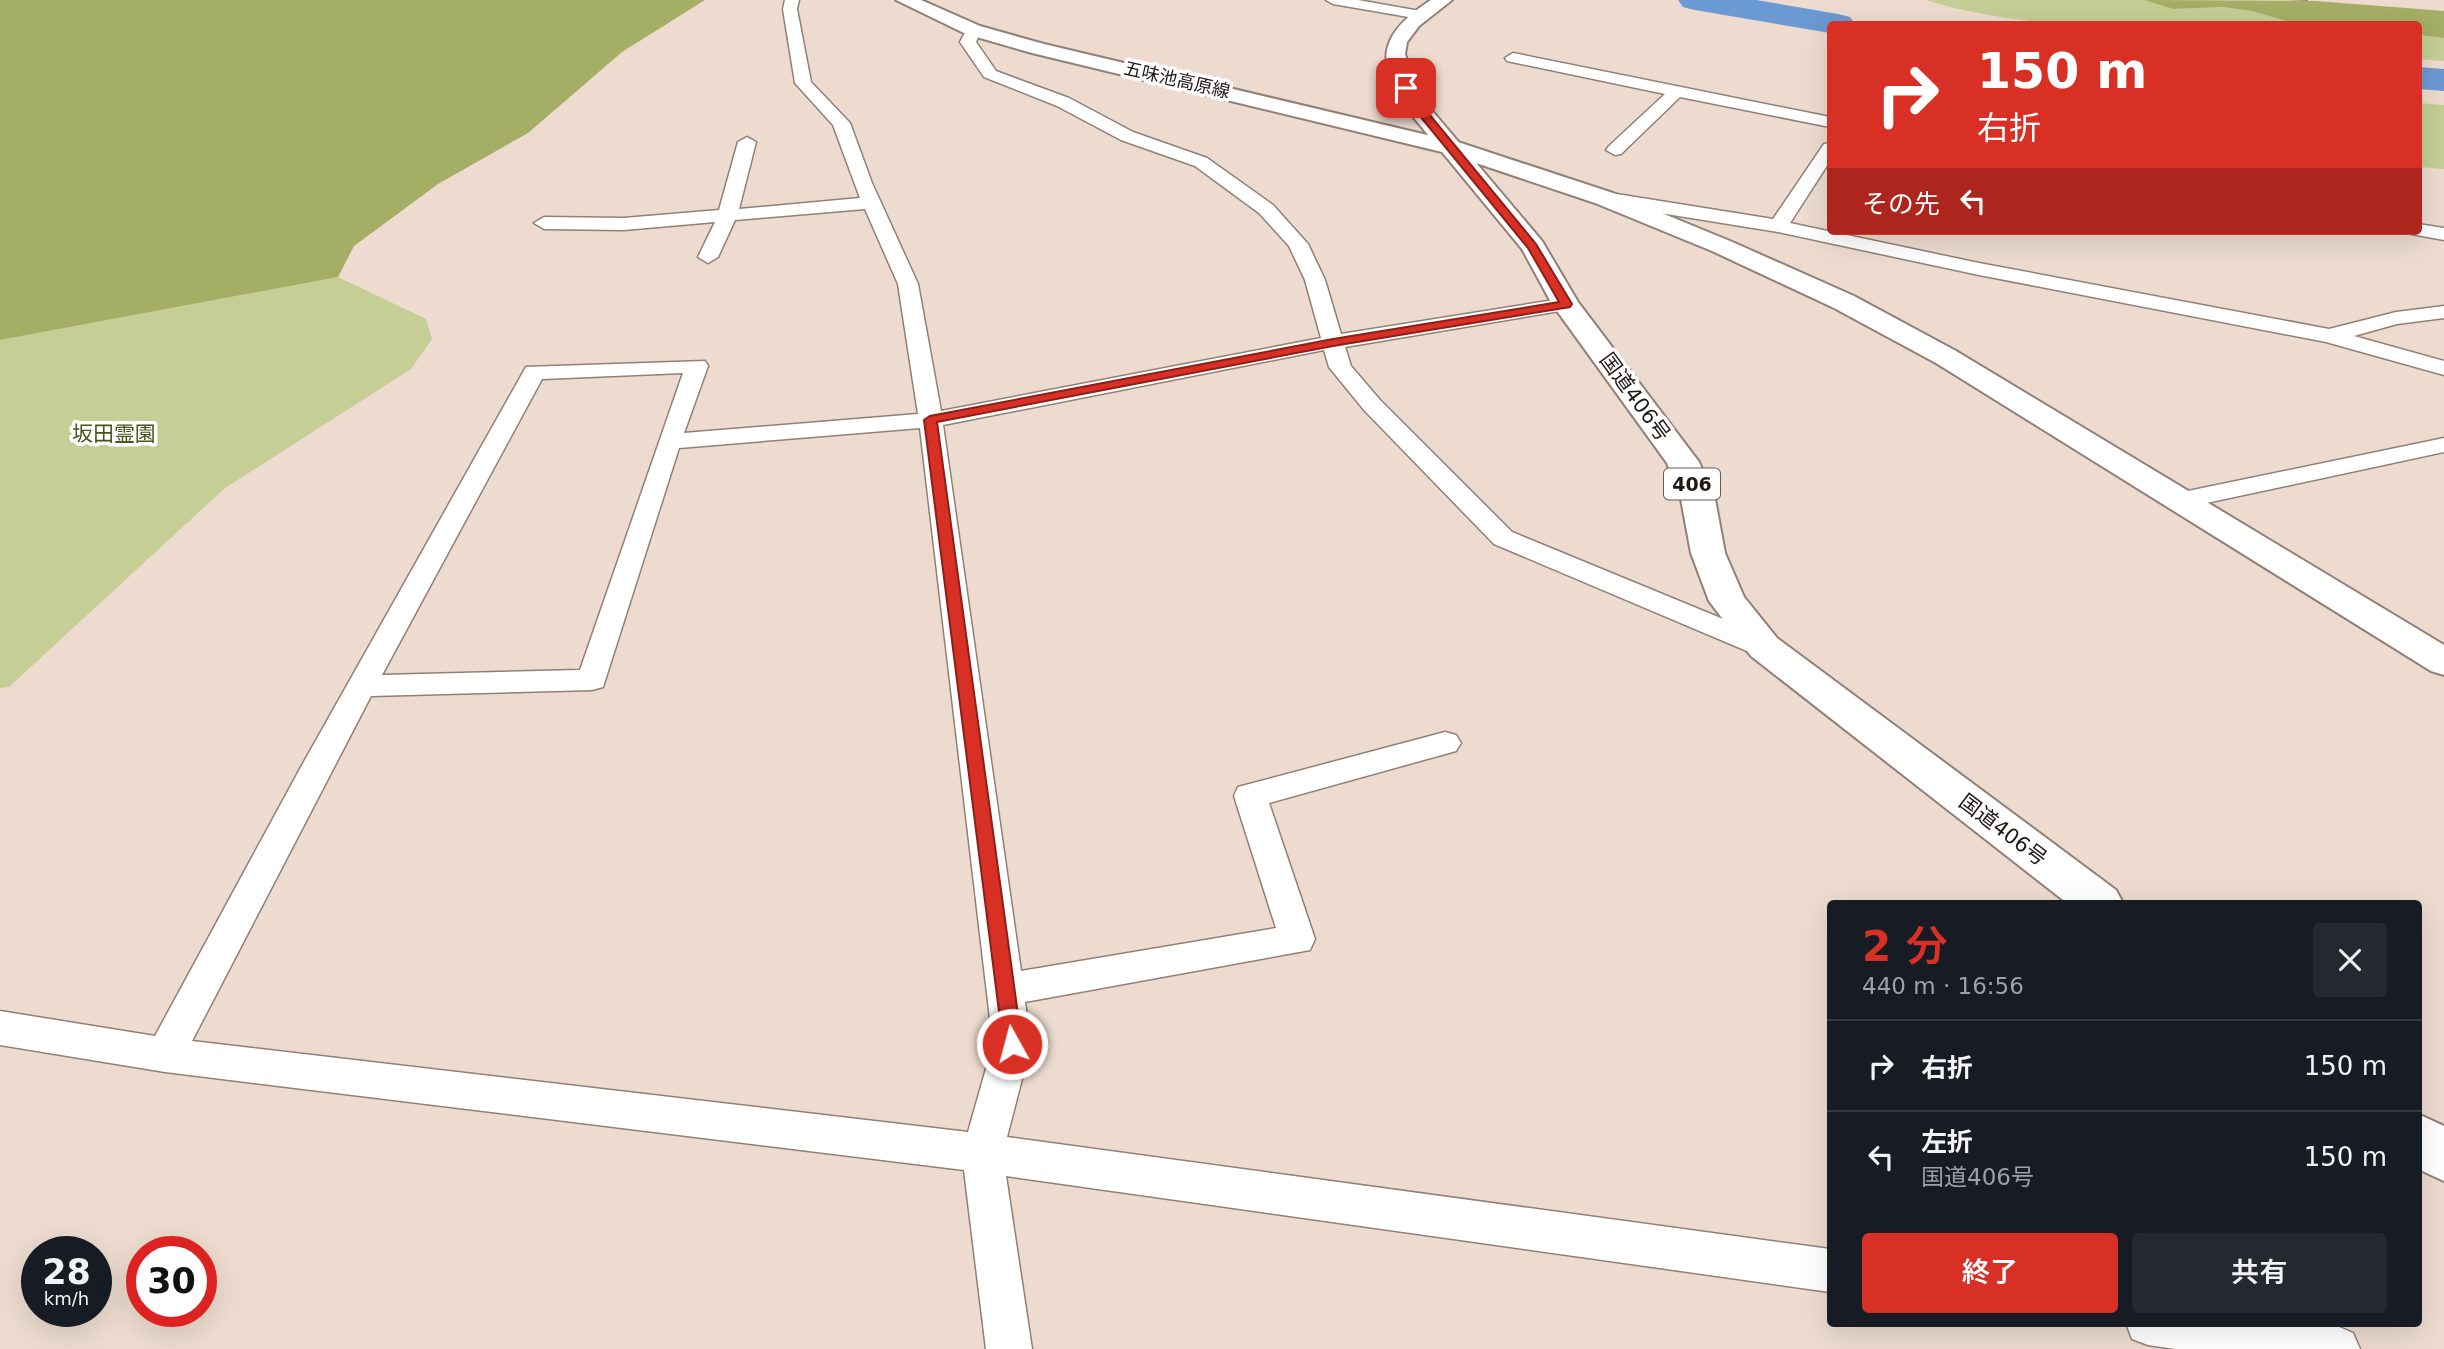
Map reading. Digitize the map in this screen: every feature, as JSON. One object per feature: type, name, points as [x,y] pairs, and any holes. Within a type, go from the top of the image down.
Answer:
[{"type":"main road","name":"五味池高原線","points":[[905,0],[973,30],[1039,49],[1453,148],[1604,198],[1844,302],[1946,357],[2444,662]]},
{"type":"main road","name":"国道406号","points":[[1432,7],[1399,35],[1393,55],[1398,75],[1413,102],[1533,246],[1566,304],[1683,461],[1698,499],[1708,553],[1727,601],[1765,648],[2096,900]]},
{"type":"main road","points":[[2422,1141],[2444,1156]]},
{"type":"street","points":[[792,0],[790,9],[803,83],[841,123],[872,203],[908,284],[930,420],[1012,1044],[982,1153],[1009,1349]]},
{"type":"street","points":[[1333,0],[1432,7]]},
{"type":"street","points":[[973,30],[968,42],[990,74],[1063,103],[1127,136],[1201,162],[1266,209],[1298,244],[1315,281],[1340,367],[1372,405],[1503,538],[1765,648]]},
{"type":"street","points":[[1513,58],[1827,121]]},
{"type":"street","points":[[1615,150],[1676,92]]},
{"type":"street","points":[[708,257],[727,217],[747,142]]},
{"type":"street","points":[[1779,226],[1827,153]]},
{"type":"street","points":[[1604,198],[1779,226],[1979,269],[2329,336],[2444,368]]},
{"type":"street","points":[[544,223],[624,225],[872,203]]},
{"type":"street","points":[[2422,231],[2444,234]]},
{"type":"street","points":[[669,442],[930,420],[1333,342],[1566,304]]},
{"type":"street","points":[[2329,336],[2396,318],[2444,312]]},
{"type":"street","points":[[164,1055],[361,686],[534,372],[697,366],[669,442],[592,680],[361,686]]},
{"type":"street","points":[[2183,500],[2444,445]]},
{"type":"street","points":[[1005,990],[1297,939],[1250,796],[1446,743]]},
{"type":"street","points":[[0,1028],[164,1055],[982,1153],[1827,1271]]},
{"type":"street","points":[[2177,1327],[2337,1349]]},
{"type":"green space","points":[[0,0],[705,0],[622,52],[528,133],[438,184],[354,246],[338,277],[0,340]]},
{"type":"green space","points":[[1926,0],[2145,0],[2173,9],[2222,7],[2252,11],[2287,21],[2036,21],[1971,12]]},
{"type":"green space","points":[[2144,0],[2316,1],[2444,11],[2444,38],[2422,35],[2422,21],[2287,21],[2252,11],[2222,7],[2173,9]]},
{"type":"green space","points":[[2422,35],[2444,38],[2444,61],[2422,59]]},
{"type":"green space","points":[[2422,103],[2444,105],[2444,169],[2422,167]]},
{"type":"green space","name":"坂田霊園","points":[[338,277],[426,319],[432,339],[411,369],[225,488],[9,687],[0,688],[0,340]]},
{"type":"waterway","points":[[1695,0],[1827,22]]},
{"type":"waterway","points":[[2422,78],[2444,80]]},
{"type":"route","points":[[1012,1044],[930,420],[1333,342],[1566,304],[1533,246],[1413,102],[1406,88]]}]
